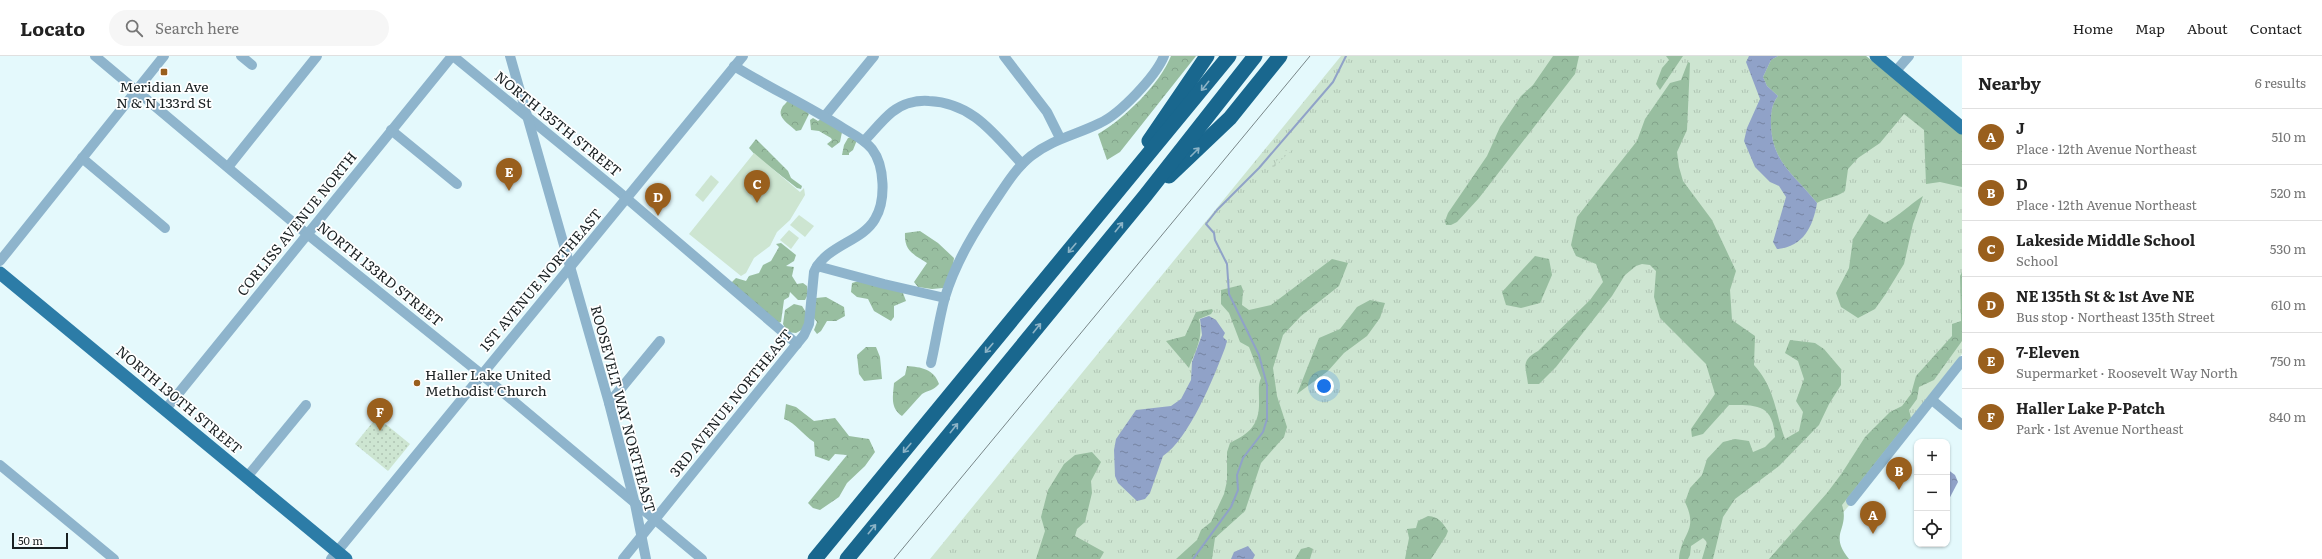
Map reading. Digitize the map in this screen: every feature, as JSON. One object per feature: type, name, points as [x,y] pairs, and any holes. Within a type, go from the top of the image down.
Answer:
[{"type":"highway","points":[[1097,218],[1207,56]]},
{"type":"highway","points":[[816,559],[1229,56]]},
{"type":"highway","points":[[847,559],[1145,196],[1255,56]]},
{"type":"highway","points":[[1145,196],[1180,167],[1230,118],[1280,56]]},
{"type":"main road","points":[[1876,56],[1962,128]]},
{"type":"main road","name":"NORTH 130TH STREET","points":[[0,273],[247,477],[338,556]]},
{"type":"street","name":"NORTH 133RD STREET","points":[[96,56],[138,89],[307,234],[481,374],[702,559]]},
{"type":"street","points":[[0,261],[164,56]]},
{"type":"street","points":[[241,56],[252,65]]},
{"type":"street","points":[[228,167],[317,56]]},
{"type":"street","name":"NORTH 135TH STREET","points":[[452,56],[529,117],[797,344]]},
{"type":"street","name":"CORLISS AVENUE NORTH","points":[[165,410],[452,56]]},
{"type":"street","name":"ROOSEVELT WAY NORTHEAST","points":[[510,56],[529,117],[609,403],[635,504],[646,559]]},
{"type":"street","name":"1ST AVENUE NORTHEAST","points":[[338,556],[481,374],[743,56]]},
{"type":"street","points":[[825,116],[874,56]]},
{"type":"street","points":[[1004,56],[1047,112],[1060,138]]},
{"type":"street","points":[[931,363],[945,298],[969,242],[1022,164],[1060,138],[1075,134],[1109,118],[1154,74],[1164,56]]},
{"type":"street","points":[[1895,72],[1909,56]]},
{"type":"street","points":[[734,66],[825,116],[864,141],[875,155],[881,173],[878,212],[870,225],[829,254],[817,266],[884,284],[945,298]]},
{"type":"street","points":[[864,141],[892,112],[909,103],[923,101],[941,102],[960,107],[975,117],[992,131],[1022,164]]},
{"type":"street","points":[[391,130],[457,184]]},
{"type":"street","points":[[82,158],[165,228]]},
{"type":"street","name":"3RD AVENUE NORTHEAST","points":[[623,559],[797,344],[808,324],[814,272],[817,266]]},
{"type":"street","points":[[609,403],[660,341]]},
{"type":"street","points":[[1851,501],[1962,361]]},
{"type":"street","points":[[1932,400],[1962,425]]},
{"type":"street","points":[[247,477],[306,405]]},
{"type":"street","points":[[0,465],[104,556],[114,559]]},
{"type":"green space","points":[[1171,56],[1196,56],[1120,152],[1107,160],[1098,134],[1119,119],[1140,100],[1159,78]]},
{"type":"green space","points":[[1341,56],[1866,56],[1962,134],[1962,354],[1911,418],[1854,500],[1802,559],[930,559]]},
{"type":"green space","points":[[1553,56],[1579,56],[1575,74],[1479,198],[1457,222],[1451,225],[1446,225],[1445,221],[1448,213],[1487,156],[1500,127],[1521,96],[1533,85]]},
{"type":"green space","points":[[1666,56],[1683,56],[1660,90],[1656,84],[1662,68],[1669,60]]},
{"type":"green space","points":[[1778,56],[1866,56],[1962,134],[1962,187],[1940,182],[1926,184],[1924,130],[1904,114],[1880,143],[1858,158],[1848,169],[1845,191],[1817,203],[1786,168],[1780,159],[1772,138],[1771,113],[1778,96],[1767,86],[1763,77],[1771,60]]},
{"type":"green space","points":[[1688,62],[1690,63],[1687,130],[1677,152],[1679,167],[1683,181],[1712,220],[1736,271],[1730,290],[1732,320],[1755,336],[1754,365],[1766,382],[1774,400],[1785,439],[1799,431],[1803,412],[1796,401],[1804,379],[1798,361],[1785,353],[1790,340],[1815,343],[1824,349],[1841,369],[1841,385],[1829,404],[1819,425],[1779,466],[1735,499],[1723,517],[1713,559],[1702,559],[1707,542],[1703,538],[1691,546],[1688,559],[1679,559],[1680,550],[1690,526],[1689,512],[1685,502],[1690,488],[1702,475],[1707,459],[1723,442],[1735,439],[1749,441],[1753,452],[1765,447],[1775,437],[1774,426],[1767,412],[1762,409],[1748,405],[1729,405],[1703,434],[1692,437],[1691,429],[1715,394],[1706,364],[1660,318],[1654,297],[1656,271],[1650,265],[1642,264],[1636,266],[1625,275],[1612,296],[1556,367],[1539,384],[1528,384],[1526,369],[1526,361],[1590,300],[1603,282],[1596,264],[1576,256],[1571,245],[1577,217],[1637,141],[1645,119],[1670,83],[1681,80]]},
{"type":"green space","points":[[788,100],[806,110],[809,114],[801,130],[796,131],[782,118],[782,107]]},
{"type":"green space","points":[[813,118],[818,121],[821,119],[842,132],[840,142],[832,148],[827,144],[832,140],[831,138],[819,131],[811,130],[810,120]]},
{"type":"green space","points":[[853,137],[857,140],[853,150],[849,153],[849,155],[842,155],[844,145],[848,138]]},
{"type":"green space","points":[[756,139],[788,171],[791,178],[802,186],[801,189],[797,188],[756,156],[749,148]]},
{"type":"green space","points":[[1292,145],[1296,146],[1273,168],[1272,166]]},
{"type":"green space","points":[[754,153],[800,192],[804,188],[805,195],[790,220],[777,232],[770,246],[754,258],[746,273],[741,276],[689,234]]},
{"type":"green space","points":[[711,175],[719,182],[703,202],[695,195]]},
{"type":"green space","points":[[1923,196],[1913,224],[1904,264],[1875,309],[1858,318],[1841,307],[1836,293],[1849,268],[1853,239],[1869,214],[1885,223]]},
{"type":"green space","points":[[799,215],[814,226],[805,237],[790,225]]},
{"type":"green space","points":[[789,230],[799,238],[791,249],[780,240]]},
{"type":"green space","points":[[920,231],[938,243],[954,258],[952,272],[943,288],[932,289],[918,287],[914,282],[927,263],[910,251],[906,244],[905,233]]},
{"type":"green space","points":[[781,243],[796,255],[794,261],[786,266],[794,267],[792,276],[797,284],[803,283],[807,286],[808,294],[805,300],[798,300],[790,292],[789,297],[784,300],[781,322],[776,324],[732,286],[732,282],[736,278],[746,281],[749,276],[759,273],[763,265],[771,261],[779,247],[776,244]]},
{"type":"green space","points":[[1535,256],[1549,259],[1552,275],[1540,303],[1521,308],[1506,305],[1502,292]]},
{"type":"green space","points":[[1332,259],[1348,263],[1339,286],[1301,316],[1283,335],[1273,368],[1277,396],[1287,427],[1284,437],[1261,463],[1245,511],[1215,538],[1212,559],[1176,559],[1197,540],[1201,530],[1211,522],[1224,494],[1227,481],[1227,452],[1230,443],[1244,435],[1253,427],[1258,415],[1259,386],[1261,378],[1249,347],[1240,342],[1229,313],[1221,304],[1221,290],[1241,285],[1243,290],[1242,305],[1249,310],[1271,305]]},
{"type":"green space","points":[[1962,272],[1962,341],[1934,380],[1919,387],[1917,399],[1909,410],[1911,418],[1842,505],[1844,520],[1840,543],[1849,559],[1769,559],[1827,493],[1865,437],[1890,412],[1902,406],[1911,394],[1916,376],[1952,336],[1952,324],[1961,321],[1960,276]]},
{"type":"green space","points":[[862,280],[903,293],[906,301],[894,306],[894,317],[891,321],[874,311],[868,299],[857,297],[851,292],[852,283]]},
{"type":"green space","points":[[826,297],[844,307],[845,316],[836,321],[827,321],[821,331],[817,334],[814,330],[817,322],[813,317],[816,298]]},
{"type":"green space","points":[[1370,300],[1385,303],[1380,318],[1367,336],[1344,353],[1328,371],[1297,394],[1319,338],[1340,329],[1357,307]]},
{"type":"green space","points":[[794,304],[802,306],[807,314],[805,328],[796,333],[787,332],[783,324],[785,310]]},
{"type":"green space","points":[[1212,309],[1213,311],[1211,314],[1199,319],[1200,338],[1189,368],[1166,341],[1185,336],[1196,312]]},
{"type":"green space","points":[[866,347],[876,347],[880,357],[882,379],[864,381],[859,374],[857,355]]},
{"type":"green space","points":[[907,366],[922,368],[930,372],[937,379],[939,384],[933,389],[922,394],[902,416],[898,413],[893,401],[894,383],[905,375]]},
{"type":"green space","points":[[786,404],[796,407],[814,421],[835,418],[849,436],[869,439],[875,452],[865,466],[847,483],[839,497],[820,510],[813,508],[808,503],[847,455],[835,454],[829,461],[815,456],[814,442],[792,423],[784,419]]},
{"type":"green space","points":[[377,417],[410,444],[388,471],[355,444]]},
{"type":"green space","points":[[1092,452],[1101,462],[1091,481],[1092,493],[1085,522],[1077,529],[1075,536],[1104,552],[1100,559],[1036,559],[1045,531],[1041,517],[1048,490],[1064,464],[1075,455]]},
{"type":"green space","points":[[1428,516],[1438,519],[1442,523],[1448,531],[1446,536],[1431,559],[1405,559],[1409,538],[1407,529],[1416,528],[1418,521]]},
{"type":"green space","points":[[1309,547],[1313,549],[1310,559],[1295,559],[1301,549]]},
{"type":"water","points":[[1749,56],[1778,56],[1771,60],[1763,77],[1767,86],[1778,96],[1771,113],[1772,138],[1780,159],[1786,168],[1817,203],[1813,220],[1800,240],[1794,244],[1777,249],[1773,242],[1786,197],[1779,186],[1770,182],[1755,167],[1744,141],[1747,128],[1760,99],[1746,62]]},
{"type":"water","points":[[1209,316],[1216,320],[1225,333],[1223,337],[1227,341],[1225,348],[1200,406],[1191,422],[1173,448],[1163,456],[1150,493],[1145,499],[1137,501],[1118,483],[1115,476],[1114,450],[1116,439],[1136,410],[1171,406],[1181,399],[1191,380],[1192,362],[1202,335],[1200,319]]},
{"type":"water","points":[[1950,471],[1955,475],[1958,482],[1950,497]]},
{"type":"water","points":[[1248,546],[1255,555],[1253,559],[1231,559],[1234,552]]},
{"type":"waterway","points":[[1193,559],[1231,507],[1238,490],[1237,475],[1243,458],[1263,432],[1267,419],[1267,385],[1259,355],[1229,294],[1227,264],[1215,240],[1214,233],[1206,224],[1217,210],[1259,168],[1333,82],[1346,56]]},
{"type":"tram line","points":[[894,559],[1310,56]]},
{"type":"place","name":"Meridian Ave N & N 133rd St","points":[[164,72]]},
{"type":"place","name":"7-Eleven","points":[[509,191]]},
{"type":"place","name":"Lakeside Middle School","points":[[757,203]]},
{"type":"place","name":"NE 135th St & 1st Ave NE","points":[[658,216]]},
{"type":"place","name":"Haller Lake United Methodist Church","points":[[417,383]]},
{"type":"place","name":"Haller Lake P-Patch","points":[[380,431]]},
{"type":"place","name":"D","points":[[1899,490]]},
{"type":"place","name":"J","points":[[1873,534]]}]
